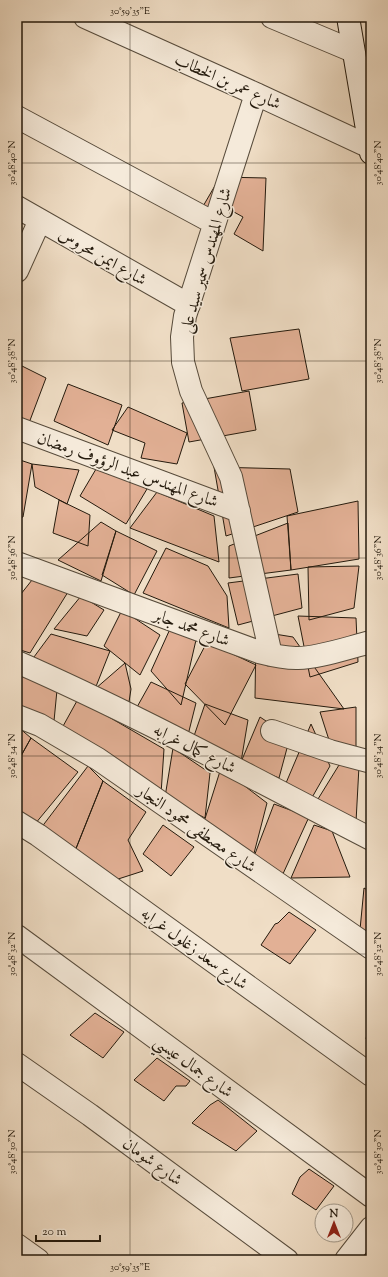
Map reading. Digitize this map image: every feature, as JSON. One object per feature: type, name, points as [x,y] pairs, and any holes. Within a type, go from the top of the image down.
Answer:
[{"type":"street","name":"شارع عمر بن الخطاب","points":[[85,17],[256,94],[370,150]]},
{"type":"street","points":[[348,17],[370,150]]},
{"type":"street","points":[[282,19],[353,51]]},
{"type":"street","name":"شارع المهندس سمير سيد على","points":[[256,94],[185,316],[182,337],[182,362],[191,391],[231,477],[271,655]]},
{"type":"street","points":[[17,117],[214,223]]},
{"type":"street","name":"شارع ايمن محروس","points":[[17,207],[189,305]]},
{"type":"street","points":[[17,271],[40,220]]},
{"type":"street","name":"شارع المهندس عبد الرؤوف رمضان","points":[[17,428],[239,511]]},
{"type":"street","name":"شارع محمد جابر","points":[[17,563],[259,652],[271,655],[296,658],[315,656],[371,642]]},
{"type":"street","name":"شارع كمال غرابه","points":[[17,662],[148,724],[371,839]]},
{"type":"street","name":"شارع مصطفى محمود النجار","points":[[17,716],[40,725],[98,759],[371,948]]},
{"type":"street","points":[[272,731],[330,751],[371,762]]},
{"type":"street","name":"شارع سعد زغلول غرابه","points":[[17,822],[38,835],[371,1075]]},
{"type":"street","name":"شارع جمال عيسي","points":[[17,936],[371,1196]]},
{"type":"street","name":"شارع شومان","points":[[17,1064],[90,1115],[287,1260]]},
{"type":"street","points":[[346,1260],[371,1228]]},
{"type":"street","points":[[17,1245],[38,1260]]},
{"type":"building","points":[[220,177],[266,178],[263,251],[234,234],[243,217],[225,207],[202,208]]},
{"type":"building","points":[[299,329],[309,379],[242,391],[230,338]]},
{"type":"building","points":[[20,365],[46,378],[29,423],[17,416],[17,372]]},
{"type":"building","points":[[68,384],[122,405],[108,445],[54,421]]},
{"type":"building","points":[[249,391],[256,430],[189,442],[182,403]]},
{"type":"building","points":[[128,407],[187,433],[177,464],[141,458],[145,443],[112,430]]},
{"type":"building","points":[[17,459],[32,464],[23,517],[17,518]]},
{"type":"building","points":[[102,459],[147,489],[126,524],[80,496]]},
{"type":"building","points":[[32,464],[79,470],[67,504],[35,487]]},
{"type":"building","points":[[214,467],[290,469],[298,512],[226,536]]},
{"type":"building","points":[[157,492],[214,516],[219,562],[130,528]]},
{"type":"building","points":[[59,500],[90,515],[88,546],[53,533]]},
{"type":"building","points":[[358,501],[359,559],[291,570],[287,516]]},
{"type":"building","points":[[101,522],[116,531],[101,581],[58,560]]},
{"type":"building","points":[[288,523],[291,570],[229,578],[229,546]]},
{"type":"building","points":[[116,531],[157,551],[134,595],[102,575]]},
{"type":"building","points":[[166,548],[208,566],[227,596],[229,628],[143,593]]},
{"type":"building","points":[[359,566],[354,608],[309,620],[308,567]]},
{"type":"building","points":[[298,574],[302,608],[238,625],[228,583]]},
{"type":"building","points":[[32,580],[68,592],[30,653],[17,649],[17,599]]},
{"type":"building","points":[[81,596],[104,610],[87,636],[54,629]]},
{"type":"building","points":[[122,610],[160,635],[140,675],[104,646]]},
{"type":"building","points":[[298,616],[356,618],[358,662],[310,677]]},
{"type":"building","points":[[170,629],[196,640],[181,705],[151,671]]},
{"type":"building","points":[[256,631],[293,637],[344,709],[255,698]]},
{"type":"building","points":[[51,634],[110,651],[95,689],[31,661]]},
{"type":"building","points":[[207,642],[256,665],[225,725],[185,684]]},
{"type":"building","points":[[125,663],[131,689],[129,702],[95,689]]},
{"type":"building","points":[[17,670],[57,690],[54,721],[17,706]]},
{"type":"building","points":[[151,682],[196,703],[188,735],[132,716]]},
{"type":"building","points":[[78,699],[164,749],[161,794],[62,728]]},
{"type":"building","points":[[205,704],[248,720],[241,762],[194,736]]},
{"type":"building","points":[[356,707],[356,747],[329,740],[320,712]]},
{"type":"building","points":[[260,717],[290,737],[279,778],[241,762]]},
{"type":"building","points":[[311,724],[330,766],[310,801],[286,783]]},
{"type":"building","points":[[17,726],[31,738],[17,763]]},
{"type":"building","points":[[31,738],[78,772],[35,824],[17,812],[17,763]]},
{"type":"building","points":[[173,748],[210,773],[205,818],[165,797]]},
{"type":"building","points":[[339,765],[359,766],[356,822],[318,799]]},
{"type":"building","points":[[88,766],[103,781],[75,851],[41,828]]},
{"type":"building","points":[[221,768],[267,803],[251,865],[203,825]]},
{"type":"building","points":[[103,781],[146,812],[128,840],[143,871],[112,881],[75,851]]},
{"type":"building","points":[[274,804],[309,817],[282,876],[253,859]]},
{"type":"building","points":[[163,825],[194,847],[171,876],[143,854]]},
{"type":"building","points":[[314,825],[332,831],[350,877],[291,878]]},
{"type":"building","points":[[364,888],[371,892],[371,947],[359,940]]},
{"type":"building","points":[[289,912],[316,930],[290,964],[261,945],[275,924]]},
{"type":"building","points":[[371,1011],[371,1038],[366,1039]]},
{"type":"building","points":[[95,1013],[124,1032],[103,1058],[70,1035]]},
{"type":"building","points":[[157,1058],[190,1081],[186,1086],[176,1086],[164,1101],[134,1080]]},
{"type":"building","points":[[218,1100],[257,1131],[236,1151],[192,1123],[210,1105]]},
{"type":"building","points":[[309,1169],[334,1186],[321,1203],[314,1203],[314,1209],[292,1194],[300,1177]]},
{"type":"building","points":[[371,1232],[371,1260],[359,1260]]}]
